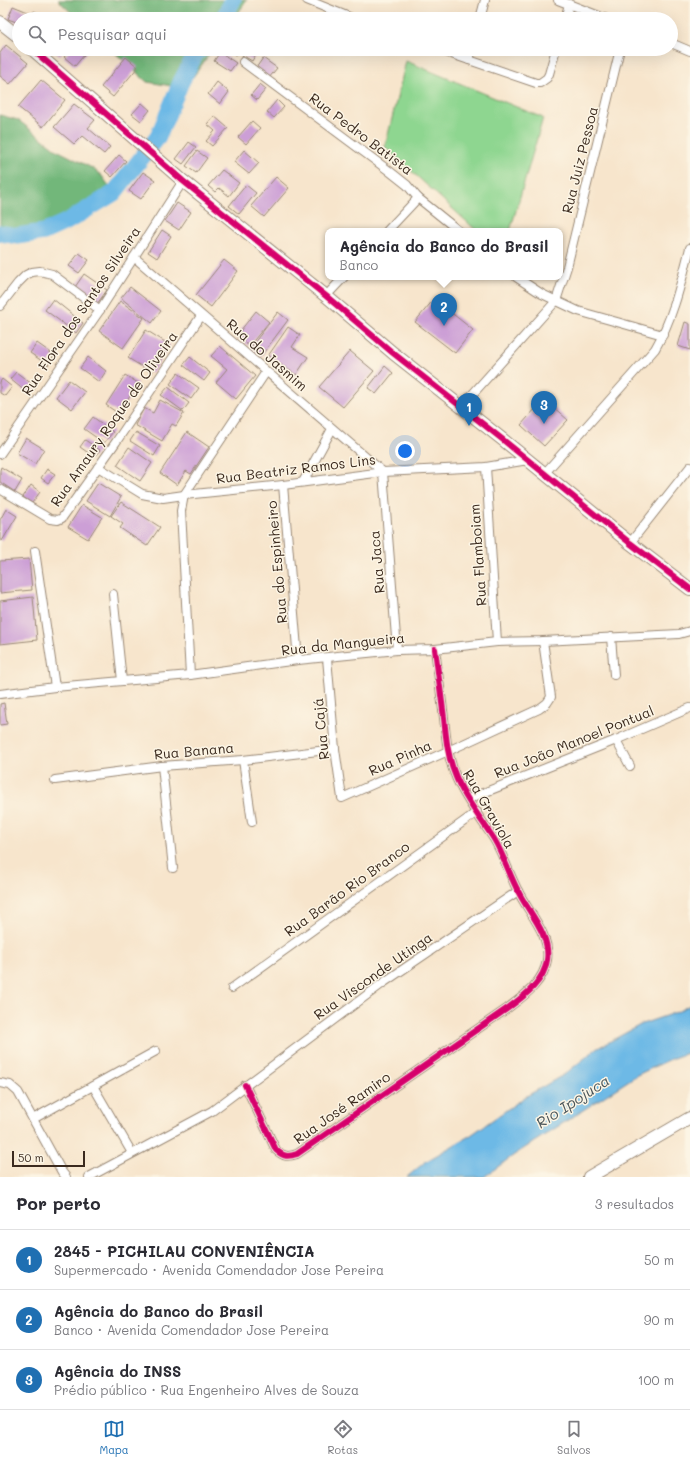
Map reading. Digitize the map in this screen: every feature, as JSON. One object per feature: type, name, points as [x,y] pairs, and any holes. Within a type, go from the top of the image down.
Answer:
[{"type":"street","points":[[306,0],[336,12]]},
{"type":"street","points":[[482,12],[485,0]]},
{"type":"street","points":[[558,0],[589,12]]},
{"type":"street","points":[[567,12],[569,4]]},
{"type":"street","points":[[0,22],[12,31]]},
{"type":"street","points":[[678,46],[690,50]]},
{"type":"street","points":[[40,56],[183,181],[326,296],[460,407],[690,589]]},
{"type":"street","points":[[457,56],[536,83],[544,81],[549,74],[554,56]]},
{"type":"street","points":[[469,60],[470,56]]},
{"type":"street","name":"Rua Juiz Pessoa","points":[[563,280],[618,56]]},
{"type":"street","name":"Rua Pedro Batista","points":[[243,62],[388,170],[407,185],[418,198],[455,228]]},
{"type":"street","name":"Rua Flora dos Santos Silveira","points":[[0,454],[100,310],[183,181]]},
{"type":"street","points":[[390,228],[418,198]]},
{"type":"street","points":[[544,474],[655,349],[671,316],[690,248]]},
{"type":"street","name":"Rua do Jasmim","points":[[134,257],[382,472]]},
{"type":"street","points":[[0,306],[26,275],[32,272],[40,271],[52,274],[100,310]]},
{"type":"street","points":[[326,296],[341,280]]},
{"type":"street","points":[[521,280],[556,302],[578,311],[663,335]]},
{"type":"street","name":"Rua Juiz Pessoa","points":[[460,407],[556,302],[563,280]]},
{"type":"street","name":"Rua Amaury Roque de Oliveira","points":[[0,489],[50,519],[58,520],[62,518],[201,316]]},
{"type":"street","points":[[190,675],[181,511],[184,495],[266,372]]},
{"type":"street","points":[[303,482],[332,429]]},
{"type":"street","name":"Rua Beatriz Ramos Lins","points":[[98,467],[142,494],[163,498],[283,485],[382,472],[486,467],[528,460]]},
{"type":"street","points":[[630,543],[690,466]]},
{"type":"street","name":"Rua Flamboiam","points":[[486,467],[497,642]]},
{"type":"street","name":"Rua Jaca","points":[[382,472],[397,650]]},
{"type":"street","name":"Rua do Espinheiro","points":[[283,485],[298,660]]},
{"type":"street","points":[[35,551],[55,687]]},
{"type":"street","points":[[113,594],[122,681]]},
{"type":"street","name":"Rua da Mangueira","points":[[0,694],[55,687],[190,675],[298,660],[397,650],[435,649],[497,642],[679,634],[690,631]]},
{"type":"street","points":[[612,637],[614,675]]},
{"type":"street","name":"Rua Pinha","points":[[342,798],[448,752],[539,709],[547,703],[551,697],[543,641]]},
{"type":"street","name":"Rua Graviola","points":[[420,1068],[524,996],[536,983],[543,972],[547,960],[546,946],[540,929],[518,891],[506,862],[494,840],[456,777],[448,752],[435,649]]},
{"type":"street","name":"Rua Cajá","points":[[326,658],[335,749],[342,798]]},
{"type":"street","name":"Rua João Manoel Pontual","points":[[468,799],[616,740],[690,708]]},
{"type":"street","points":[[616,740],[630,766]]},
{"type":"street","name":"Rua Banana","points":[[56,780],[162,766],[243,760],[335,749]]},
{"type":"street","points":[[243,760],[252,822]]},
{"type":"street","points":[[162,766],[173,868]]},
{"type":"street","name":"Rua Barão Rio Branco","points":[[232,988],[477,812]]},
{"type":"street","name":"Rua Visconde Utinga","points":[[89,1177],[212,1111],[382,983],[518,891]]},
{"type":"street","points":[[33,1119],[156,1051]]},
{"type":"street","name":"Rua José Ramiro","points":[[245,1085],[276,1150],[286,1156],[297,1154],[420,1068]]},
{"type":"street","points":[[0,1083],[10,1085],[18,1092],[66,1177]]},
{"type":"street","points":[[93,1086],[132,1153]]},
{"type":"street","points":[[589,1177],[690,1118]]},
{"type":"green space","points":[[58,0],[247,0],[239,12],[71,12]]},
{"type":"green space","points":[[119,56],[208,56],[185,88],[147,82]]},
{"type":"green space","points":[[406,61],[543,118],[511,228],[474,228],[385,147]]},
{"type":"green space","points":[[0,115],[18,120],[57,150],[92,168],[102,176],[114,193],[68,221],[44,232],[17,236],[0,233]]},
{"type":"water","name":"Rio Ipojuca","points":[[690,1005],[690,1052],[673,1058],[637,1075],[514,1155],[484,1177],[407,1177],[425,1162],[471,1135],[525,1097],[565,1074],[596,1049],[642,1024],[677,1012]]},
{"type":"building","points":[[13,6],[28,12],[12,12],[12,20],[8,19]]},
{"type":"building","points":[[6,45],[12,50],[12,56],[19,56],[28,63],[10,84],[0,76],[0,53]]},
{"type":"building","points":[[65,56],[83,56],[75,66],[64,57]]},
{"type":"building","points":[[217,56],[226,56],[236,63],[230,71],[214,61]]},
{"type":"building","points":[[244,56],[255,56],[252,61]]},
{"type":"building","points":[[126,57],[138,67],[113,97],[101,87]]},
{"type":"building","points":[[263,58],[277,68],[269,78],[256,68]]},
{"type":"building","points":[[41,80],[65,100],[43,127],[18,107]]},
{"type":"building","points":[[217,82],[229,92],[220,104],[208,94]]},
{"type":"building","points":[[260,84],[266,89],[257,100],[251,95]]},
{"type":"building","points":[[277,100],[284,107],[274,118],[267,112]]},
{"type":"building","points":[[142,103],[150,110],[141,121],[132,114]]},
{"type":"building","points":[[74,104],[95,120],[88,128],[110,147],[104,154],[82,136],[74,144],[54,127]]},
{"type":"building","points":[[214,116],[228,128],[212,146],[206,141],[215,131],[207,124]]},
{"type":"building","points":[[252,121],[260,128],[246,144],[238,137]]},
{"type":"building","points":[[189,142],[196,147],[183,164],[176,159]]},
{"type":"building","points":[[244,150],[259,163],[249,174],[234,162]]},
{"type":"building","points":[[197,151],[207,158],[196,173],[186,166]]},
{"type":"building","points":[[119,155],[126,161],[112,177],[105,171]]},
{"type":"building","points":[[222,170],[239,183],[229,196],[219,188],[215,192],[208,186]]},
{"type":"building","points":[[143,172],[155,180],[141,199],[129,191]]},
{"type":"building","points":[[276,177],[289,188],[264,217],[251,206]]},
{"type":"building","points":[[246,185],[256,193],[239,214],[229,206]]},
{"type":"building","points":[[177,203],[191,212],[179,230],[165,221]]},
{"type":"building","points":[[162,230],[171,236],[157,258],[148,252]]},
{"type":"building","points":[[79,253],[89,260],[79,273],[69,266]]},
{"type":"building","points":[[224,260],[238,271],[211,307],[196,295]]},
{"type":"building","points":[[84,274],[107,290],[97,304],[75,287]]},
{"type":"building","points":[[130,287],[161,311],[152,323],[121,298]]},
{"type":"building","points":[[53,299],[83,323],[76,333],[45,310]]},
{"type":"building","points":[[434,299],[473,330],[455,353],[415,322]]},
{"type":"building","points":[[120,301],[144,318],[123,348],[99,331]]},
{"type":"building","points":[[256,311],[269,322],[249,346],[236,336]]},
{"type":"building","points":[[278,312],[288,320],[261,356],[250,348]]},
{"type":"building","points":[[685,322],[690,324],[690,350],[678,346]]},
{"type":"building","points":[[288,327],[300,335],[292,347],[308,357],[296,375],[268,356]]},
{"type":"building","points":[[146,330],[170,345],[152,373],[128,358]]},
{"type":"building","points":[[37,343],[54,355],[48,365],[30,353]]},
{"type":"building","points":[[220,346],[255,376],[236,399],[216,382],[227,369],[211,356]]},
{"type":"building","points":[[350,351],[374,371],[343,407],[319,387]]},
{"type":"building","points":[[88,357],[106,371],[99,382],[80,368]]},
{"type":"building","points":[[190,357],[210,373],[204,381],[183,365]]},
{"type":"building","points":[[385,366],[393,373],[376,394],[368,388]]},
{"type":"building","points":[[16,372],[36,387],[30,395],[10,379]]},
{"type":"building","points":[[178,373],[199,388],[191,399],[170,384]]},
{"type":"building","points":[[125,375],[138,383],[119,414],[106,405]]},
{"type":"building","points":[[2,379],[12,387],[5,396],[0,393],[0,382]]},
{"type":"building","points":[[69,380],[85,392],[72,409],[56,397]]},
{"type":"building","points":[[168,387],[189,403],[183,411],[161,395]]},
{"type":"building","points":[[544,399],[568,420],[544,446],[521,425]]},
{"type":"building","points":[[160,400],[184,413],[176,426],[172,424],[162,441],[135,425],[144,408],[153,413]]},
{"type":"building","points":[[93,417],[113,432],[104,443],[84,429]]},
{"type":"building","points":[[136,432],[160,446],[154,456],[130,441]]},
{"type":"building","points":[[187,432],[209,447],[191,474],[186,471],[177,485],[160,473]]},
{"type":"building","points":[[26,438],[44,449],[35,464],[17,453]]},
{"type":"building","points":[[85,440],[100,450],[94,457],[80,447]]},
{"type":"building","points":[[129,447],[152,463],[140,481],[117,465]]},
{"type":"building","points":[[1,467],[22,480],[15,492],[0,482]]},
{"type":"building","points":[[47,469],[55,474],[48,483],[41,478]]},
{"type":"building","points":[[98,483],[121,497],[110,516],[86,501]]},
{"type":"building","points":[[31,485],[40,492],[32,503],[23,497]]},
{"type":"building","points":[[121,502],[160,527],[147,546],[120,528],[123,524],[111,516]]},
{"type":"building","points":[[82,505],[102,517],[88,539],[68,527]]},
{"type":"building","points":[[6,509],[17,516],[2,541],[0,540],[0,520]]},
{"type":"building","points":[[29,559],[32,590],[0,593],[0,561]]},
{"type":"building","points":[[33,597],[37,640],[0,644],[0,601]]},
{"type":"building","points":[[4,703],[7,724],[0,725],[0,704]]},
{"type":"waterway","points":[[227,12],[233,0]]},
{"type":"waterway","points":[[0,233],[17,236],[44,232],[68,221],[114,193],[158,137],[181,82],[194,56]]},
{"type":"cycle path","points":[[40,56],[183,181],[326,296],[393,353],[630,543],[690,589]]},
{"type":"cycle path","points":[[245,1085],[276,1150],[286,1156],[297,1154],[514,1003],[527,993],[538,982],[542,975],[547,960],[546,942],[538,924],[518,891],[498,845],[464,793],[453,770],[449,756],[435,649]]},
{"type":"place","name":"Agência do Banco do Brasil","points":[[444,326]]},
{"type":"place","name":"Agência do INSS","points":[[544,424]]},
{"type":"place","name":"2845 - PICHILAU CONVENIÊNCIA","points":[[469,426]]}]
